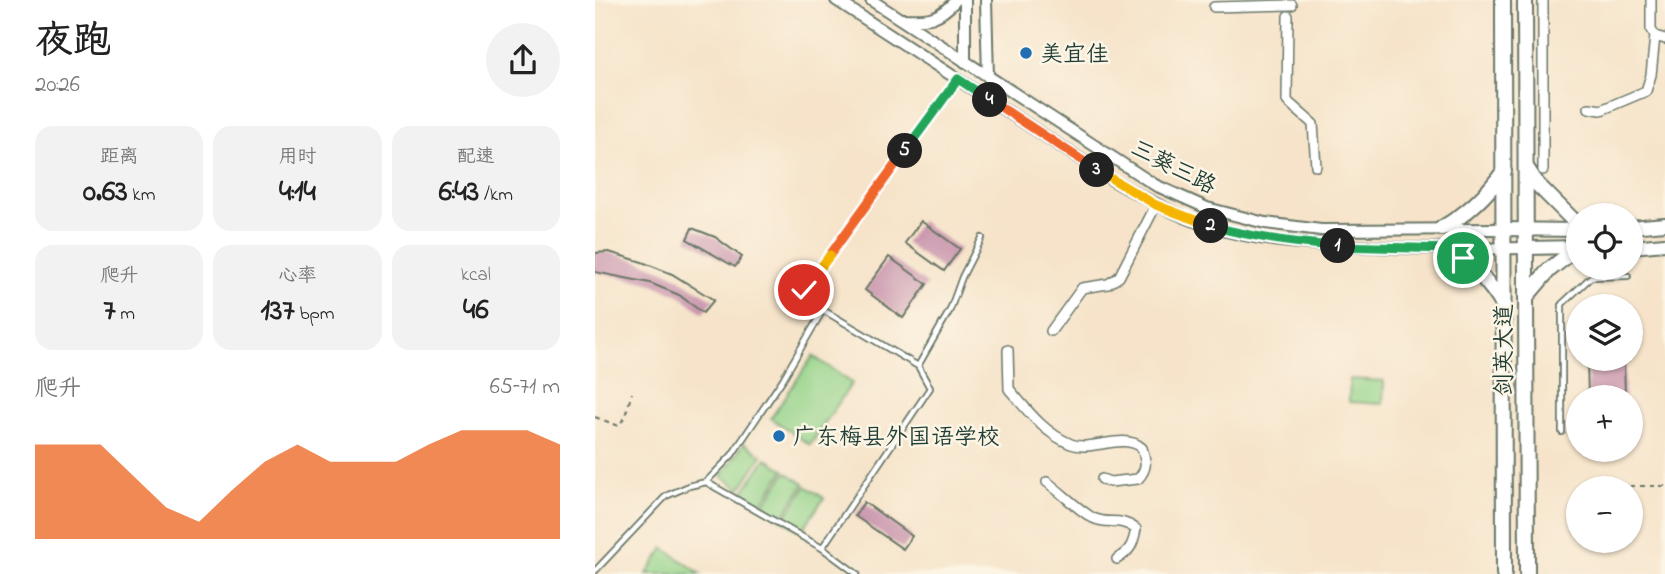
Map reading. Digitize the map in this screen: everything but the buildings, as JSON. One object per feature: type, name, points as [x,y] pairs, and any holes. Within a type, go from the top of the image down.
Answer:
[{"type":"main road","name":"剑英大道","points":[[1503,0],[1504,574]]},
{"type":"main road","name":"剑英大道","points":[[1525,0],[1527,574]]},
{"type":"main road","points":[[1526,166],[1537,184],[1566,214]]},
{"type":"main road","points":[[1442,228],[1476,204],[1503,171]]},
{"type":"main road","points":[[1643,226],[1665,223]]},
{"type":"main road","points":[[1503,229],[1566,228]]},
{"type":"main road","points":[[1643,246],[1665,244]]},
{"type":"main road","points":[[1526,248],[1566,247]]},
{"type":"main road","points":[[1449,249],[1485,279],[1503,305]]},
{"type":"main road","points":[[1526,298],[1549,270],[1566,257]]},
{"type":"street","name":"三葵三路","points":[[836,0],[1114,181],[1156,205],[1208,226],[1307,245],[1526,248]]},
{"type":"street","name":"三葵三路","points":[[871,0],[1155,185],[1207,208],[1265,223],[1321,230],[1503,229]]},
{"type":"street","points":[[901,19],[926,20],[941,15],[956,0]]},
{"type":"street","points":[[965,0],[965,62]]},
{"type":"street","points":[[986,0],[988,77]]},
{"type":"street","points":[[1543,0],[1543,170]]},
{"type":"street","points":[[1589,108],[1601,110],[1646,91],[1660,38],[1651,30],[1651,0]]},
{"type":"street","points":[[1215,7],[1292,5]]},
{"type":"street","points":[[1288,16],[1287,101],[1313,124],[1316,166]]},
{"type":"street","points":[[1051,331],[1082,288],[1108,284],[1119,277],[1156,205]]},
{"type":"street","points":[[1008,350],[1009,389],[1044,429],[1078,445],[1133,442],[1142,448],[1147,463],[1138,479],[1110,482],[1102,479]]},
{"type":"street","points":[[1047,482],[1093,517],[1105,521],[1125,521],[1136,529],[1129,552],[1117,559]]},
{"type":"lane","points":[[804,290],[958,79]]},
{"type":"lane","points":[[918,366],[950,310],[962,277],[982,238]]},
{"type":"lane","points":[[1562,432],[1562,304],[1588,280]]},
{"type":"lane","points":[[595,571],[666,496],[706,482],[732,455],[783,379],[823,310],[918,366],[930,388],[822,548]]},
{"type":"lane","points":[[706,482],[822,548],[857,574]]},
{"type":"path","points":[[595,417],[619,426],[632,393]]},
{"type":"path","points":[[1643,486],[1665,486]]},
{"type":"green space","points":[[813,356],[852,383],[810,445],[771,418]]},
{"type":"green space","points":[[1350,379],[1384,381],[1383,404],[1349,402]]},
{"type":"green space","points":[[744,443],[762,455],[740,489],[722,476]]},
{"type":"green space","points":[[766,458],[784,470],[761,504],[743,492]]},
{"type":"green space","points":[[786,472],[804,484],[781,518],[763,506]]},
{"type":"green space","points":[[806,486],[824,498],[801,532],[783,520]]},
{"type":"green space","points":[[664,548],[701,574],[647,574]]},
{"type":"place","name":"美宜佳","points":[[1026,53]]},
{"type":"place","name":"广东梅县外国语学校","points":[[779,436]]},
{"type":"route","points":[[804,290],[958,79],[1114,181],[1156,205],[1208,226],[1307,245],[1449,249],[1463,258]]}]
